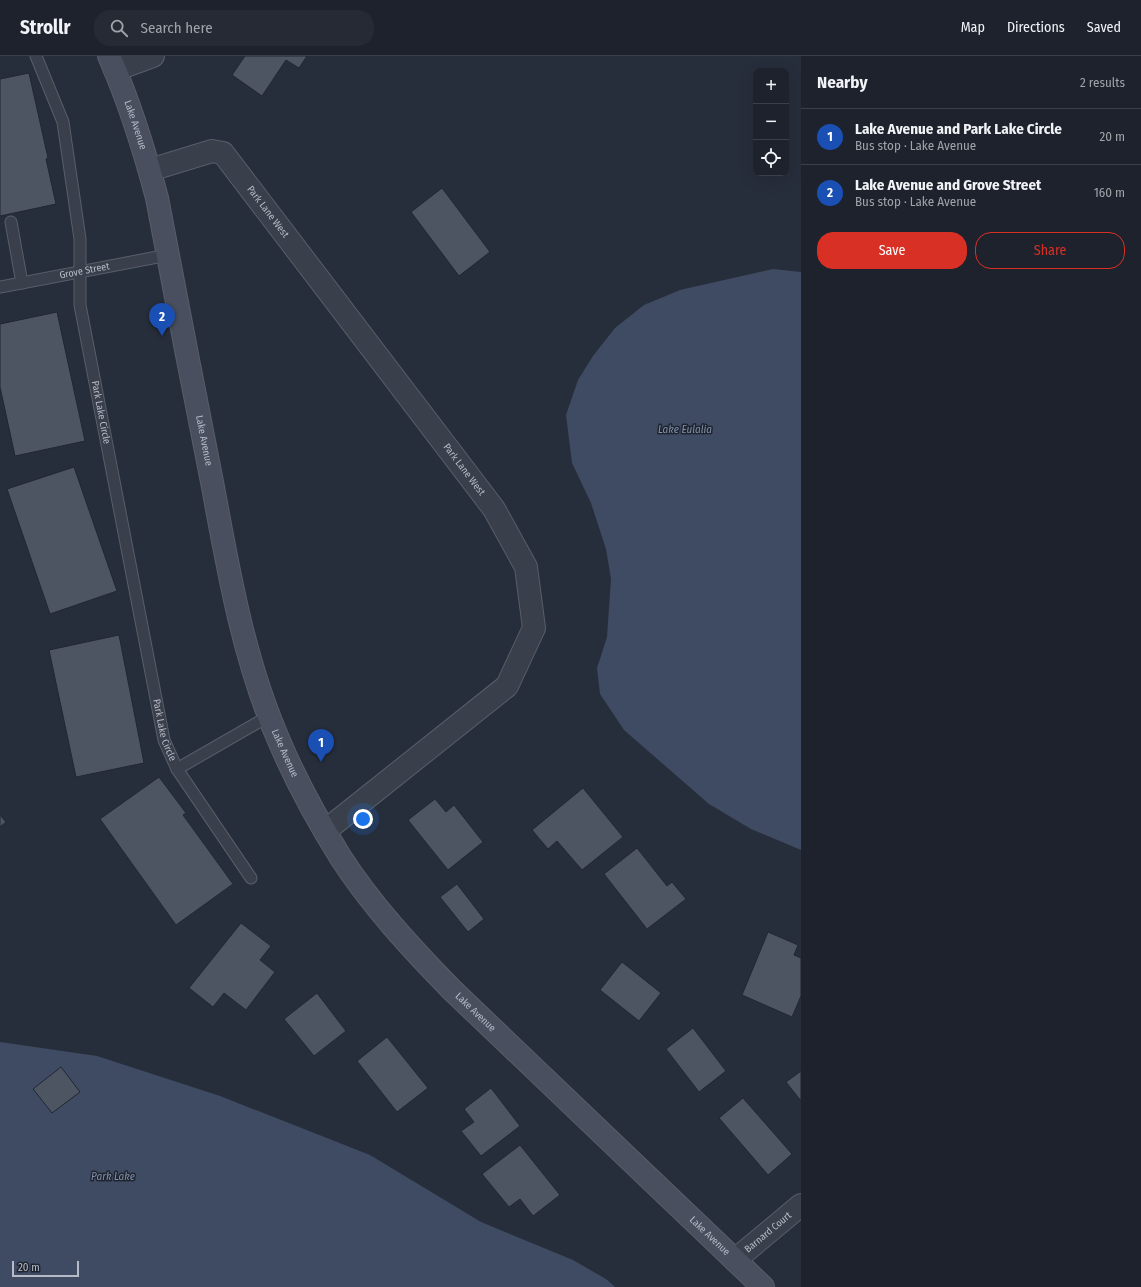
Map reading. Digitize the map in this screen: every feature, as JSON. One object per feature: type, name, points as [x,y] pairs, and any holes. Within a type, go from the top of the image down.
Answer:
[{"type":"main road","name":"Lake Avenue","points":[[112,63],[129,107],[150,170],[157,198],[231,583],[248,653],[257,684],[269,716],[294,774],[325,832],[342,859],[380,911],[421,959],[763,1287]]},
{"type":"street","points":[[112,63],[153,56]]},
{"type":"street","name":"Park Lane West","points":[[150,170],[212,151],[223,153],[494,509],[526,567],[534,628],[508,686],[325,832]]},
{"type":"street","name":"Barnard Court","points":[[735,1260],[801,1205]]},
{"type":"lane","name":"Park Lake Circle","points":[[36,56],[63,122],[80,239],[80,304],[164,740],[177,769],[251,878]]},
{"type":"lane","points":[[12,222],[22,282]]},
{"type":"lane","name":"Grove Street","points":[[0,286],[168,255]]},
{"type":"lane","name":"Park Lake Circle","points":[[177,769],[269,716]]},
{"type":"water","name":"Lake Eulalia","points":[[773,269],[801,272],[801,850],[751,829],[709,804],[624,730],[600,694],[597,668],[607,637],[611,579],[606,549],[591,503],[572,463],[566,415],[578,380],[593,356],[615,328],[644,305],[680,290]]},
{"type":"water","name":"Park Lake","points":[[0,1042],[97,1056],[220,1096],[370,1155],[481,1222],[573,1260],[606,1279],[615,1287],[0,1287]]},
{"type":"building","points":[[245,56],[307,56],[299,68],[286,60],[262,96],[232,75]]},
{"type":"building","points":[[29,73],[48,158],[46,159],[56,204],[0,216],[0,79]]},
{"type":"building","points":[[442,188],[490,252],[459,276],[411,212]]},
{"type":"building","points":[[57,312],[85,441],[15,456],[0,387],[0,324]]},
{"type":"building","points":[[74,467],[117,591],[50,614],[7,489]]},
{"type":"building","points":[[119,635],[144,763],[76,777],[49,650]]},
{"type":"building","points":[[159,777],[186,813],[183,815],[233,884],[176,925],[100,819]]},
{"type":"building","points":[[583,788],[623,837],[582,870],[557,841],[548,849],[532,830]]},
{"type":"building","points":[[435,799],[446,812],[454,805],[483,842],[448,870],[408,820]]},
{"type":"building","points":[[0,815],[6,822],[0,827]]},
{"type":"building","points":[[637,848],[667,886],[672,882],[686,899],[647,929],[604,874]]},
{"type":"building","points":[[457,884],[484,919],[468,932],[440,897]]},
{"type":"building","points":[[241,923],[271,946],[260,960],[275,972],[246,1010],[224,993],[213,1007],[189,988]]},
{"type":"building","points":[[768,932],[798,945],[794,955],[801,958],[801,996],[792,1017],[742,995]]},
{"type":"building","points":[[622,962],[661,993],[639,1021],[600,990]]},
{"type":"building","points":[[317,993],[346,1031],[314,1056],[284,1019]]},
{"type":"building","points":[[693,1028],[726,1071],[699,1092],[666,1049]]},
{"type":"building","points":[[387,1037],[428,1088],[397,1112],[357,1061]]},
{"type":"building","points":[[61,1067],[80,1092],[52,1113],[33,1089]]},
{"type":"building","points":[[801,1071],[801,1101],[786,1082]]},
{"type":"building","points":[[491,1088],[520,1126],[481,1156],[461,1131],[474,1122],[464,1109]]},
{"type":"building","points":[[743,1098],[792,1154],[768,1175],[719,1118]]},
{"type":"building","points":[[520,1145],[560,1195],[533,1216],[520,1199],[509,1207],[482,1174]]},
{"type":"place","name":"Lake Avenue and Grove Street","points":[[162,336]]},
{"type":"place","name":"Lake Avenue and Park Lake Circle","points":[[321,762]]}]
